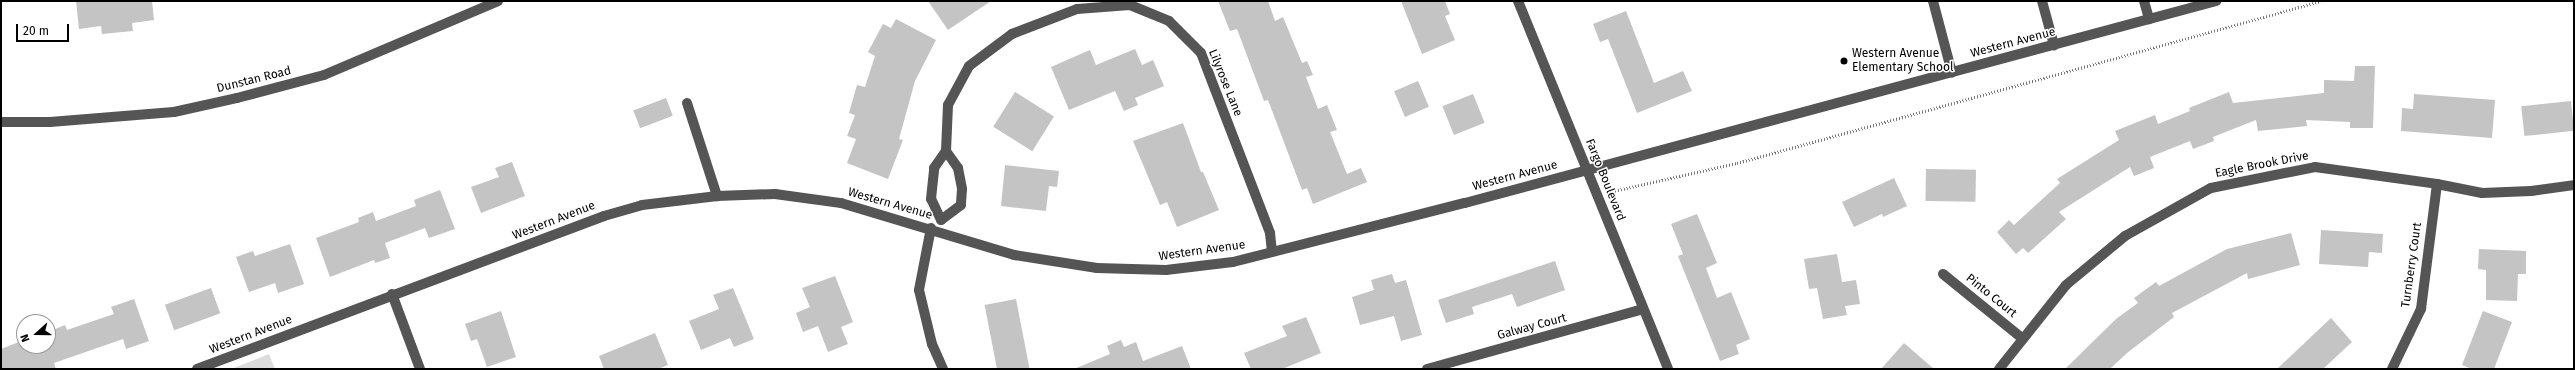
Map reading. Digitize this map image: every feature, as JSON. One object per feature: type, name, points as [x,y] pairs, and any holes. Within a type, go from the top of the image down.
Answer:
[{"type":"street","name":"Dunstan Road","points":[[1,122],[50,122],[174,112],[237,98],[324,75],[498,1]]},
{"type":"street","name":"Fargo Boulevard","points":[[1518,1],[1668,369]]},
{"type":"street","points":[[1933,1],[1952,73]]},
{"type":"street","points":[[2042,1],[2054,45]]},
{"type":"street","points":[[2144,1],[2149,19]]},
{"type":"street","name":"Western Avenue","points":[[197,369],[392,294],[604,216],[642,205],[717,196],[775,194],[841,203],[935,230],[1014,255],[1097,268],[1166,270],[1233,262],[1952,73],[2216,1]]},
{"type":"street","name":"Lilyrose Lane","points":[[946,151],[948,105],[969,66],[1012,34],[1077,9],[1130,5],[1169,21],[1201,53],[1270,233],[1272,252]]},
{"type":"street","points":[[687,103],[717,196]]},
{"type":"street","points":[[941,220],[931,199],[934,168],[946,151],[958,168],[962,189],[961,205],[941,220],[935,230],[919,290],[932,344],[943,369]]},
{"type":"street","name":"Eagle Brook Drive","points":[[1999,369],[2066,285],[2125,236],[2211,188],[2315,167],[2437,184],[2482,193],[2531,191],[2574,185]]},
{"type":"street","name":"Turnberry Court","points":[[2392,369],[2421,309],[2437,184]]},
{"type":"street","name":"Pinto Court","points":[[1943,274],[2023,339]]},
{"type":"street","points":[[392,294],[420,369]]},
{"type":"street","name":"Galway Court","points":[[1427,369],[1643,310]]},
{"type":"path","points":[[1597,195],[1737,163],[2321,1]]},
{"type":"shaded area","points":[[269,354],[275,369],[231,369]]},
{"type":"building","points":[[76,1],[152,1],[154,20],[132,23],[133,31],[102,34],[101,26],[79,29]]},
{"type":"building","points":[[928,1],[991,1],[948,30]]},
{"type":"building","points":[[1218,1],[1268,1],[1275,21],[1283,17],[1302,63],[1307,61],[1313,75],[1306,77],[1318,109],[1327,105],[1337,130],[1330,132],[1347,174],[1361,168],[1367,182],[1313,204],[1307,188],[1302,190],[1268,100],[1264,101],[1237,29],[1230,31]]},
{"type":"building","points":[[1401,1],[1445,1],[1450,14],[1445,16],[1455,40],[1422,54]]},
{"type":"building","points":[[1626,11],[1654,83],[1683,71],[1692,91],[1637,113],[1608,39],[1600,42],[1593,24]]},
{"type":"building","points":[[896,19],[936,40],[915,81],[899,139],[903,140],[888,179],[847,163],[856,139],[847,136],[855,115],[849,113],[857,85],[865,87],[875,56],[868,52],[883,24],[891,28]]},
{"type":"building","points":[[1135,49],[1142,65],[1153,60],[1164,86],[1135,98],[1138,105],[1124,111],[1115,91],[1069,110],[1051,67],[1090,50],[1096,65]]},
{"type":"building","points":[[2355,66],[2375,66],[2373,128],[2350,128],[2350,122],[2306,120],[2307,126],[2258,131],[2256,120],[2213,137],[2214,141],[2193,149],[2190,141],[2150,157],[2154,168],[2134,176],[2130,167],[2059,212],[2066,219],[2028,253],[2023,248],[2016,254],[1997,232],[2009,220],[2014,225],[2060,183],[2057,179],[2119,140],[2115,131],[2155,115],[2158,124],[2190,111],[2189,108],[2229,92],[2233,103],[2324,93],[2324,80],[2354,81]]},
{"type":"building","points":[[1418,81],[1429,107],[1405,117],[1394,91]]},
{"type":"building","points":[[1015,92],[1054,116],[1032,151],[993,127]]},
{"type":"building","points":[[1473,94],[1485,123],[1454,135],[1442,106]]},
{"type":"building","points":[[2414,94],[2495,100],[2492,138],[2401,131],[2402,108],[2413,109]]},
{"type":"building","points":[[666,98],[673,116],[640,128],[633,111]]},
{"type":"building","points":[[2571,101],[2574,131],[2524,136],[2521,106]]},
{"type":"building","points":[[1183,123],[1201,172],[1203,172],[1219,210],[1177,227],[1167,202],[1160,205],[1133,141]]},
{"type":"building","points":[[512,162],[525,196],[481,213],[471,187],[499,177],[495,168]]},
{"type":"building","points":[[1005,165],[1059,171],[1057,187],[1049,186],[1046,211],[1001,206]]},
{"type":"building","points":[[1926,169],[1976,170],[1975,202],[1925,201]]},
{"type":"building","points":[[1894,178],[1907,206],[1883,217],[1882,214],[1854,227],[1842,202]]},
{"type":"building","points":[[440,190],[455,229],[429,238],[425,228],[385,243],[390,258],[375,263],[374,260],[330,277],[316,238],[359,222],[358,218],[373,212],[376,221],[416,206],[414,200]]},
{"type":"building","points":[[1697,214],[1717,263],[1706,268],[1717,298],[1731,292],[1750,339],[1736,345],[1739,354],[1720,361],[1678,256],[1683,254],[1671,224]]},
{"type":"building","points":[[2321,230],[2383,234],[2382,253],[2369,252],[2368,267],[2319,264]]},
{"type":"building","points":[[2291,233],[2300,265],[2248,279],[2247,273],[2172,313],[2174,317],[2127,353],[2110,369],[2065,369],[2116,319],[2138,303],[2134,298],[2156,282],[2159,286],[2227,249]]},
{"type":"building","points":[[290,244],[304,284],[278,293],[275,283],[249,292],[236,257],[253,251],[255,256]]},
{"type":"building","points":[[2479,249],[2526,251],[2526,274],[2518,274],[2517,301],[2486,300],[2486,270],[2478,269]]},
{"type":"building","points":[[1837,254],[1842,282],[1856,280],[1860,304],[1845,306],[1847,315],[1823,319],[1817,288],[1809,289],[1804,259]]},
{"type":"building","points":[[1555,261],[1565,290],[1517,307],[1512,294],[1472,307],[1474,314],[1446,323],[1438,300]]},
{"type":"building","points":[[1392,274],[1395,283],[1406,280],[1422,335],[1401,341],[1394,316],[1360,325],[1352,297],[1374,290],[1371,280]]},
{"type":"building","points":[[835,276],[853,322],[841,327],[848,344],[828,352],[818,326],[803,332],[796,313],[810,307],[802,288]]},
{"type":"building","points":[[211,288],[220,313],[174,330],[165,305]]},
{"type":"building","points":[[733,288],[754,339],[734,347],[730,338],[701,350],[689,321],[719,309],[713,295]]},
{"type":"building","points":[[134,299],[149,341],[126,349],[123,339],[54,363],[56,369],[1,369],[1,349],[16,343],[16,354],[56,354],[56,329],[65,325],[67,330],[114,314],[111,307]]},
{"type":"building","points":[[1016,299],[1030,369],[997,369],[985,305]]},
{"type":"building","points":[[501,311],[516,357],[487,367],[477,339],[471,341],[465,324]]},
{"type":"building","points":[[2483,311],[2512,322],[2494,369],[2472,369],[2462,365]]},
{"type":"building","points":[[1306,317],[1321,353],[1282,369],[1251,369],[1244,353],[1287,336],[1282,326]]},
{"type":"building","points":[[2331,318],[2352,342],[2323,369],[2277,369]]},
{"type":"building","points":[[655,333],[668,365],[658,369],[604,369],[599,356]]},
{"type":"building","points":[[1121,340],[1124,347],[1136,342],[1143,361],[1182,346],[1191,369],[1074,369],[1110,354],[1107,346]]},
{"type":"building","points":[[1904,343],[1934,369],[1881,369]]},
{"type":"place","name":"Western Avenue Elementary School","points":[[1844,61]]}]
